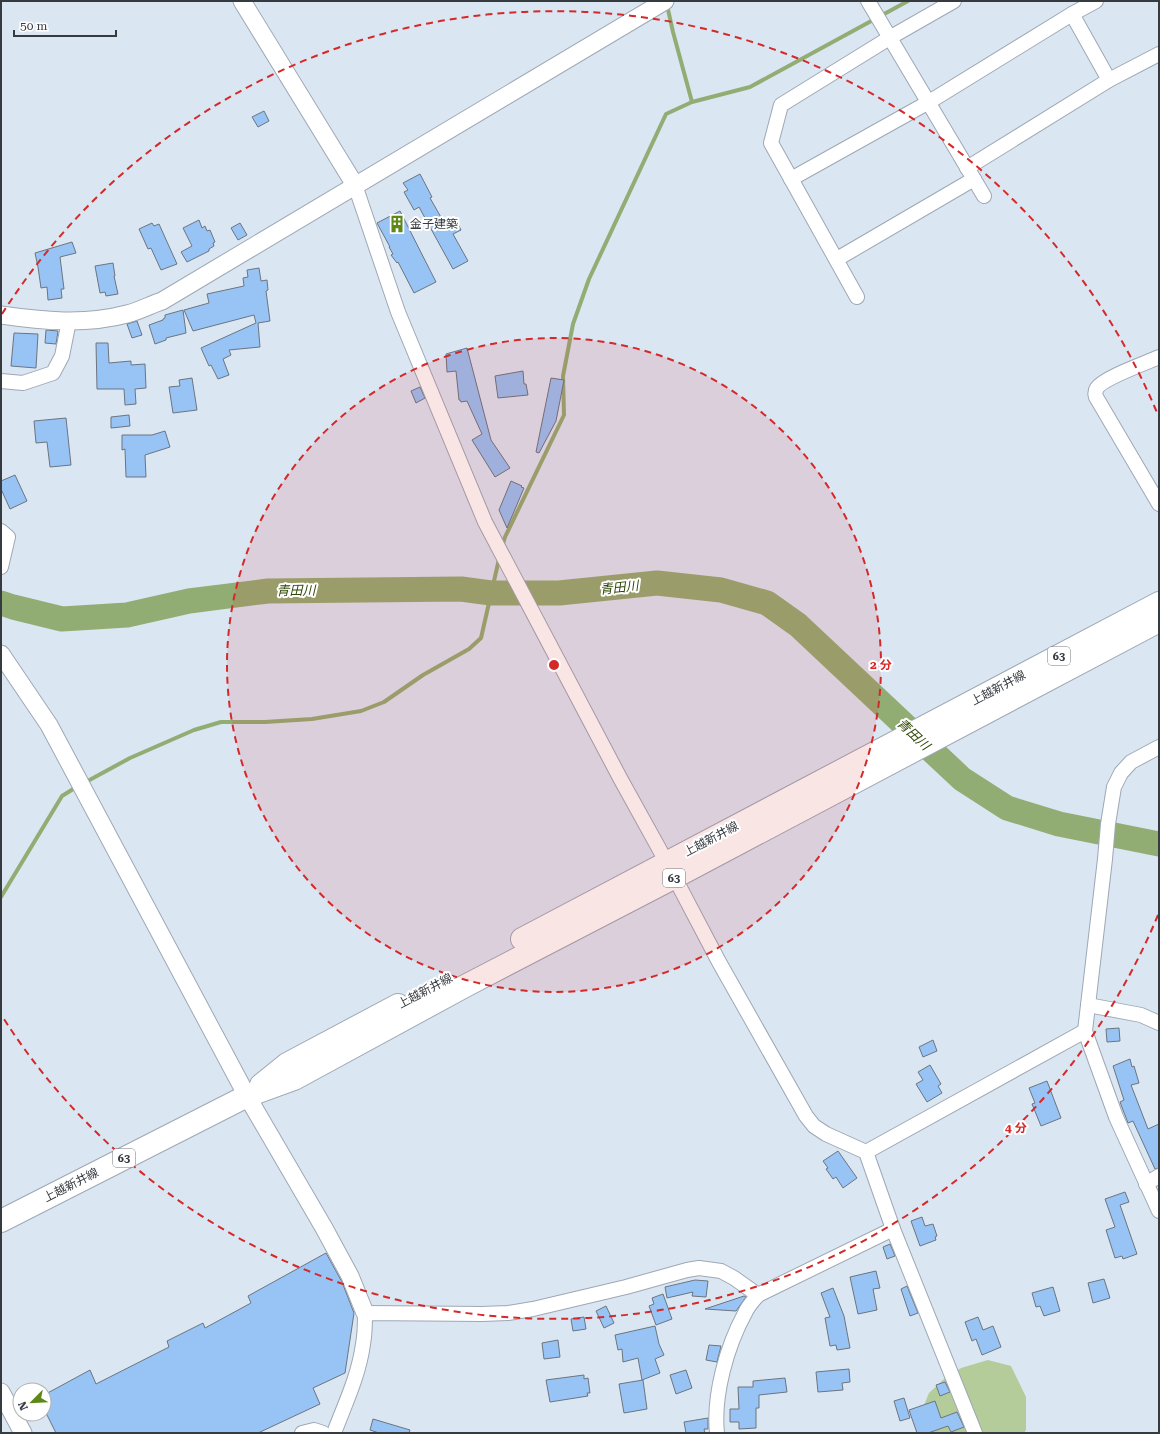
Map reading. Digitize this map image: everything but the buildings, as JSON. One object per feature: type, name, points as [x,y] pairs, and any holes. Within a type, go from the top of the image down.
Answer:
[{"type":"main road","name":"上越新井線","points":[[965,715],[1159,603]]},
{"type":"main road","name":"上越新井線","points":[[1,1221],[247,1096],[287,1064],[671,870],[965,715],[1159,621]]},
{"type":"street","points":[[242,1],[355,185],[400,318],[485,522],[719,962],[806,1116],[814,1126],[826,1134],[866,1152],[893,1229],[975,1433]]},
{"type":"street","points":[[868,1],[891,37],[984,196]]},
{"type":"street","points":[[857,297],[771,143],[781,105],[891,37],[954,1]]},
{"type":"street","points":[[791,179],[929,102],[1072,14],[1096,1]]},
{"type":"street","points":[[1,315],[32,319],[69,321],[99,319],[128,314],[162,301],[660,4]]},
{"type":"street","points":[[1072,14],[1109,80]]},
{"type":"street","points":[[837,259],[971,174],[1109,80],[1159,54]]},
{"type":"street","points":[[1,381],[23,383],[53,373],[62,356],[69,321]]},
{"type":"street","points":[[1159,357],[1107,380],[1096,389],[1095,393],[1159,504]]},
{"type":"street","points":[[1,531],[8,537],[1,567]]},
{"type":"street","points":[[1,654],[49,725],[247,1096],[350,1276],[365,1313],[365,1330],[362,1350],[354,1379],[334,1433]]},
{"type":"street","points":[[1159,747],[1131,762],[1121,773],[1114,787],[1108,824],[1107,849],[1084,1031],[1116,1117],[1159,1211]]},
{"type":"street","points":[[1088,1005],[1141,1015],[1159,1023]]},
{"type":"street","points":[[866,1152],[1084,1031]]},
{"type":"street","points":[[1146,1184],[1159,1176]]},
{"type":"street","points":[[717,1433],[718,1399],[724,1366],[746,1312],[758,1295],[893,1229]]},
{"type":"street","points":[[365,1313],[508,1313],[572,1300],[699,1268],[721,1271],[734,1278],[758,1295]]},
{"type":"street","points":[[1,1392],[23,1433]]},
{"type":"street","points":[[302,1433],[314,1430],[323,1433]]},
{"type":"green space","points":[[988,1360],[1011,1366],[1026,1397],[1026,1430],[1024,1433],[919,1433],[918,1420],[929,1393],[944,1379],[961,1368]]},
{"type":"waterway","points":[[502,547],[505,537],[564,415],[563,376],[573,324],[589,279],[666,114],[692,102],[750,87],[908,1]]},
{"type":"waterway","points":[[667,5],[692,102]]},
{"type":"waterway","points":[[84,783],[130,758],[194,730],[221,722],[265,722],[312,719],[361,711],[384,702],[423,675],[469,649],[481,638],[499,559]]},
{"type":"waterway","name":"青田川","points":[[1,603],[62,619],[127,615],[189,601],[268,591],[461,589],[491,593],[559,593],[657,583],[721,590],[767,603],[798,625],[962,779],[1007,808],[1059,824],[1159,844]]},
{"type":"waterway","points":[[1,897],[62,796],[78,786]]},
{"type":"place","name":"金子建築","points":[[397,224]]}]
